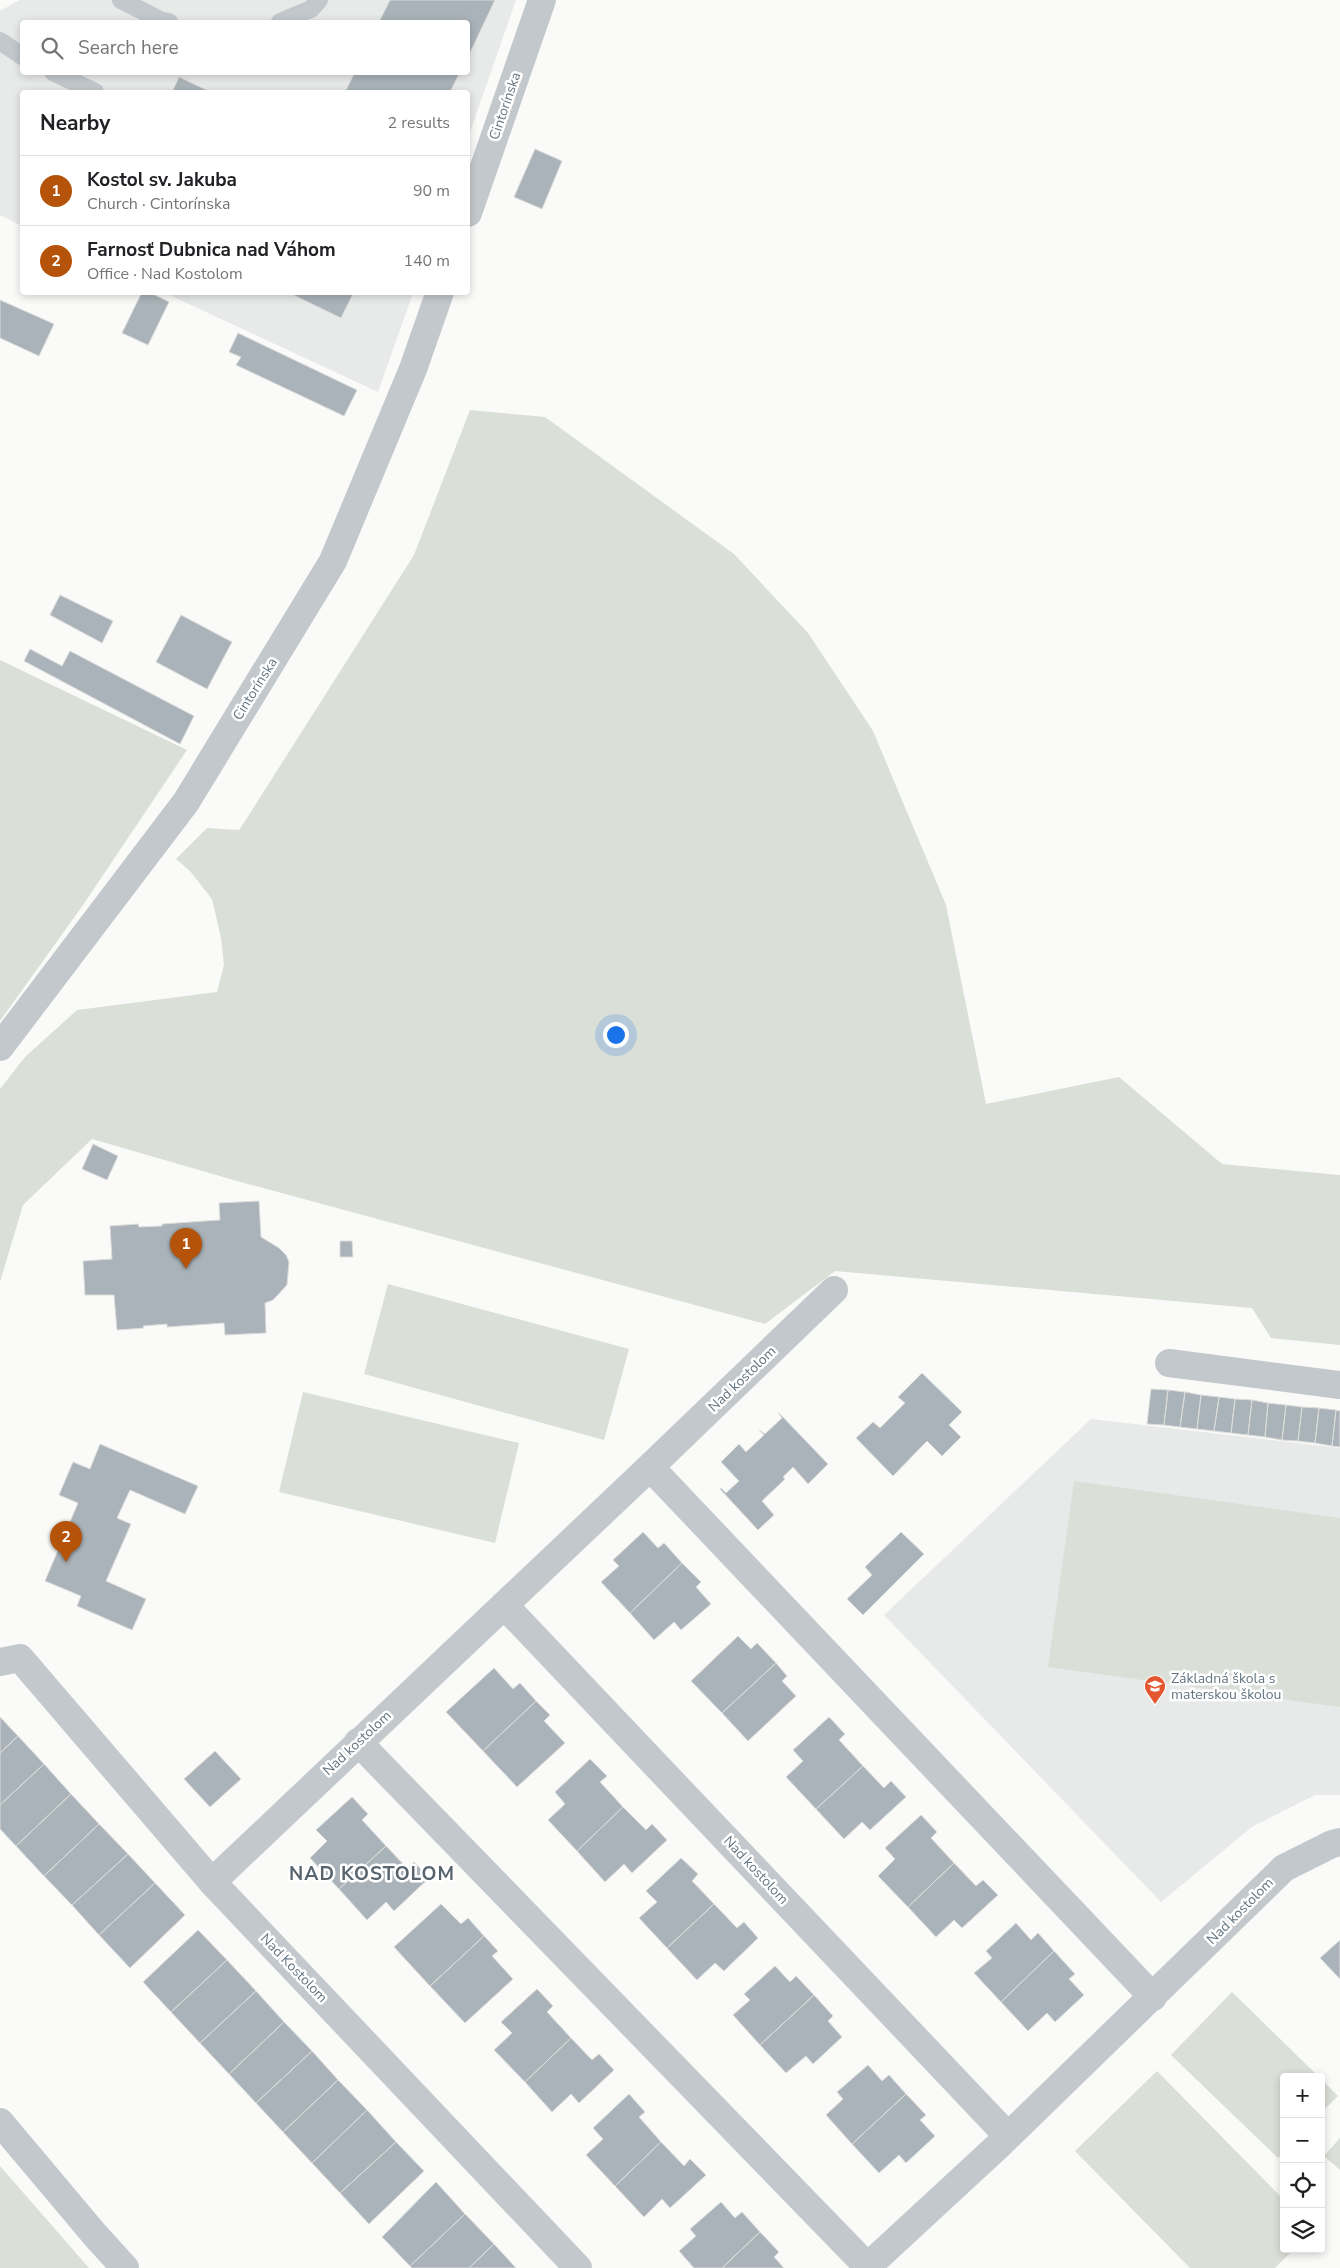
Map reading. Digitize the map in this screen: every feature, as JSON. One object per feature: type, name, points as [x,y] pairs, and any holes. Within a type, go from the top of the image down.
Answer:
[{"type":"street","name":"Cintorínska","points":[[470,207],[542,0]]},
{"type":"street","name":"Cintorínska","points":[[0,1046],[186,802],[333,561],[413,369],[439,295]]},
{"type":"street","name":"Nad kostolom","points":[[212,1882],[650,1468],[834,1290]]},
{"type":"street","points":[[1170,1363],[1340,1385]]},
{"type":"street","points":[[650,1468],[1153,1997]]},
{"type":"street","name":"Nad kostolom","points":[[504,1605],[1008,2136]]},
{"type":"street","name":"Nad Kostolom","points":[[10,1660],[212,1882],[578,2268]]},
{"type":"street","points":[[358,1742],[868,2267]]},
{"type":"street","name":"Nad kostolom","points":[[868,2267],[1153,1997],[1284,1868],[1332,1844],[1340,1842]]},
{"type":"street","points":[[0,2122],[125,2268]]},
{"type":"lane","points":[[121,0],[160,20]]},
{"type":"lane","points":[[285,20],[311,9],[319,0]]},
{"type":"lane","points":[[0,41],[20,55]]},
{"type":"lane","points":[[59,75],[91,90]]},
{"type":"shaded area","points":[[20,0],[516,0],[470,132],[470,90],[20,90],[20,225],[0,215],[0,11]]},
{"type":"shaded area","points":[[169,295],[412,295],[378,392]]},
{"type":"shaded area","points":[[470,410],[545,417],[734,554],[808,633],[873,731],[946,905],[986,1104],[1119,1077],[1222,1164],[1340,1175],[1340,1345],[1271,1338],[1252,1308],[835,1271],[765,1324],[237,1181],[92,1139],[23,1205],[0,1282],[0,1089],[25,1057],[77,1010],[217,992],[224,965],[221,938],[212,899],[190,871],[176,859],[207,828],[239,830],[247,818],[414,555]]},
{"type":"shaded area","points":[[0,660],[187,750],[83,905],[0,1021]]},
{"type":"shaded area","points":[[388,1284],[629,1349],[604,1440],[364,1374]]},
{"type":"shaded area","points":[[303,1392],[519,1443],[495,1543],[279,1492]]},
{"type":"shaded area","name":"Základná škola s materskou školou","points":[[1091,1419],[1340,1448],[1340,1795],[1315,1795],[1252,1827],[1161,1902],[884,1615]]},
{"type":"shaded area","points":[[1074,1481],[1340,1518],[1340,1707],[1048,1667]]},
{"type":"shaded area","points":[[1232,1992],[1315,2073],[1280,2073],[1280,2156],[1278,2158],[1171,2055]]},
{"type":"shaded area","points":[[1157,2071],[1280,2196],[1280,2253],[1290,2253],[1275,2268],[1190,2268],[1075,2151]]},
{"type":"shaded area","points":[[1325,2083],[1338,2096],[1325,2109]]},
{"type":"shaded area","points":[[1340,2138],[1340,2170],[1325,2155]]},
{"type":"shaded area","points":[[0,2166],[89,2268],[0,2268]]},
{"type":"building","points":[[390,0],[495,0],[470,53],[470,20],[380,20]]},
{"type":"building","points":[[354,75],[458,75],[451,90],[346,90]]},
{"type":"building","points":[[179,77],[207,90],[173,90]]},
{"type":"building","points":[[535,149],[562,161],[542,209],[514,197]]},
{"type":"building","points":[[141,295],[155,295],[169,302],[148,345],[122,333]]},
{"type":"building","points":[[293,295],[352,295],[341,318]]},
{"type":"building","points":[[0,300],[54,324],[39,356],[0,338]]},
{"type":"building","points":[[238,333],[357,390],[344,416],[236,365],[241,357],[229,352]]},
{"type":"building","points":[[60,595],[113,621],[102,643],[50,615]]},
{"type":"building","points":[[181,615],[232,642],[207,689],[156,662]]},
{"type":"building","points":[[30,649],[62,666],[70,651],[194,716],[180,744],[24,661]]},
{"type":"building","points":[[93,1144],[118,1156],[107,1180],[82,1169]]},
{"type":"building","points":[[259,1201],[261,1237],[279,1248],[286,1255],[289,1262],[287,1285],[273,1300],[265,1303],[266,1333],[225,1335],[224,1323],[167,1327],[167,1324],[117,1330],[114,1295],[85,1295],[83,1261],[112,1259],[110,1226],[138,1224],[139,1227],[162,1226],[162,1224],[220,1220],[219,1203]]},
{"type":"building","points":[[340,1241],[352,1241],[353,1257],[340,1257]]},
{"type":"building","points":[[922,1373],[962,1412],[949,1425],[961,1437],[942,1456],[927,1441],[893,1476],[856,1438],[873,1422],[880,1428],[905,1403],[898,1397]]},
{"type":"building","points":[[1151,1389],[1168,1390],[1164,1425],[1147,1424]]},
{"type":"building","points":[[1168,1390],[1185,1392],[1180,1427],[1164,1425]]},
{"type":"building","points":[[1185,1392],[1201,1395],[1197,1429],[1180,1427]]},
{"type":"building","points":[[1201,1395],[1219,1397],[1214,1431],[1197,1429]]},
{"type":"building","points":[[1219,1397],[1235,1399],[1231,1433],[1214,1431]]},
{"type":"building","points":[[1235,1399],[1252,1400],[1248,1435],[1231,1433]]},
{"type":"building","points":[[1252,1400],[1268,1403],[1265,1437],[1248,1435]]},
{"type":"building","points":[[1268,1403],[1286,1405],[1282,1440],[1265,1437]]},
{"type":"building","points":[[1286,1405],[1302,1407],[1298,1441],[1282,1440]]},
{"type":"building","points":[[1302,1407],[1319,1408],[1315,1443],[1298,1441]]},
{"type":"building","points":[[1319,1408],[1336,1410],[1332,1446],[1315,1443]]},
{"type":"building","points":[[1336,1410],[1340,1411],[1340,1447],[1332,1446]]},
{"type":"building","points":[[778,1412],[828,1464],[808,1484],[793,1467],[783,1477],[785,1479],[762,1501],[774,1515],[758,1530],[720,1489],[726,1493],[739,1481],[721,1462],[739,1444],[746,1452],[764,1435],[759,1430],[765,1434],[782,1418]]},
{"type":"building","points":[[100,1444],[198,1486],[185,1514],[130,1490],[117,1518],[131,1524],[106,1581],[146,1599],[132,1630],[77,1606],[81,1596],[45,1581],[78,1503],[59,1495],[73,1462],[90,1469]]},
{"type":"building","points":[[643,1532],[658,1548],[664,1543],[682,1563],[630,1613],[601,1582],[619,1566],[613,1560]]},
{"type":"building","points":[[901,1532],[924,1554],[863,1615],[847,1599],[872,1575],[865,1567]]},
{"type":"building","points":[[682,1563],[701,1582],[696,1587],[711,1604],[681,1630],[674,1622],[654,1640],[630,1613]]},
{"type":"building","points":[[738,1636],[751,1649],[757,1643],[776,1663],[722,1713],[691,1681]]},
{"type":"building","points":[[776,1663],[787,1676],[782,1681],[796,1696],[748,1741],[722,1713]]},
{"type":"building","points":[[494,1668],[513,1689],[520,1683],[536,1701],[483,1751],[446,1712]]},
{"type":"building","points":[[536,1701],[550,1715],[544,1721],[565,1743],[517,1787],[483,1751]]},
{"type":"building","points":[[0,1717],[18,1736],[0,1753]]},
{"type":"building","points":[[829,1717],[845,1734],[839,1740],[863,1766],[816,1809],[786,1777],[803,1761],[793,1750]]},
{"type":"building","points":[[18,1736],[44,1764],[0,1805],[0,1753]]},
{"type":"building","points":[[215,1751],[241,1779],[210,1807],[184,1779]]},
{"type":"building","points":[[590,1759],[607,1776],[600,1782],[623,1807],[577,1851],[548,1820],[565,1804],[555,1792]]},
{"type":"building","points":[[44,1764],[71,1794],[16,1846],[0,1829],[0,1805]]},
{"type":"building","points":[[863,1766],[884,1788],[891,1781],[906,1797],[870,1830],[862,1822],[844,1839],[816,1809]]},
{"type":"building","points":[[71,1794],[99,1824],[44,1876],[16,1846]]},
{"type":"building","points":[[352,1797],[368,1814],[362,1820],[386,1846],[339,1889],[310,1858],[327,1841],[316,1830]]},
{"type":"building","points":[[623,1807],[646,1830],[652,1824],[667,1840],[632,1873],[624,1864],[605,1882],[577,1851]]},
{"type":"building","points":[[921,1815],[937,1832],[931,1838],[954,1863],[908,1907],[878,1876],[895,1859],[885,1848]]},
{"type":"building","points":[[99,1824],[128,1854],[72,1905],[44,1876]]},
{"type":"building","points":[[386,1846],[407,1868],[414,1862],[429,1878],[394,1911],[386,1902],[367,1920],[339,1889]]},
{"type":"building","points":[[128,1854],[155,1883],[99,1935],[72,1905]]},
{"type":"building","points":[[681,1858],[698,1874],[692,1881],[714,1904],[667,1948],[639,1918],[657,1902],[646,1891]]},
{"type":"building","points":[[954,1863],[976,1886],[983,1880],[998,1895],[962,1928],[954,1920],[936,1937],[908,1907]]},
{"type":"building","points":[[155,1883],[185,1915],[130,1968],[99,1935]]},
{"type":"building","points":[[441,1904],[461,1924],[468,1918],[484,1936],[430,1986],[394,1947]]},
{"type":"building","points":[[714,1904],[737,1928],[744,1922],[758,1938],[724,1971],[715,1963],[697,1980],[667,1948]]},
{"type":"building","points":[[1016,1923],[1031,1940],[1038,1933],[1054,1951],[1001,2002],[974,1973],[992,1958],[986,1951]]},
{"type":"building","points":[[198,1930],[227,1960],[171,2012],[143,1982]]},
{"type":"building","points":[[484,1936],[498,1951],[492,1956],[513,1979],[465,2023],[430,1986]]},
{"type":"building","points":[[1340,1940],[1340,1979],[1320,1958]]},
{"type":"building","points":[[1054,1951],[1075,1974],[1069,1979],[1084,1995],[1055,2022],[1047,2013],[1028,2031],[1001,2002]]},
{"type":"building","points":[[227,1960],[256,1991],[200,2043],[171,2012]]},
{"type":"building","points":[[775,1966],[790,1982],[796,1976],[814,1995],[760,2045],[733,2015],[750,2000],[744,1994]]},
{"type":"building","points":[[537,1989],[553,2006],[547,2012],[571,2038],[525,2082],[494,2050],[512,2033],[501,2022]]},
{"type":"building","points":[[256,1991],[284,2022],[229,2074],[200,2043]]},
{"type":"building","points":[[814,1995],[833,2016],[828,2021],[842,2037],[813,2064],[806,2056],[786,2073],[760,2045]]},
{"type":"building","points":[[284,2022],[312,2051],[256,2103],[229,2074]]},
{"type":"building","points":[[571,2038],[592,2060],[599,2054],[614,2070],[579,2103],[571,2094],[552,2112],[525,2082]]},
{"type":"building","points":[[312,2051],[338,2080],[283,2132],[256,2103]]},
{"type":"building","points":[[868,2065],[882,2081],[889,2075],[906,2094],[852,2144],[826,2115],[843,2099],[837,2092]]},
{"type":"building","points":[[338,2080],[367,2110],[312,2163],[283,2132]]},
{"type":"building","points":[[629,2094],[645,2112],[639,2117],[661,2142],[615,2186],[586,2155],[603,2139],[593,2128]]},
{"type":"building","points":[[906,2094],[926,2115],[920,2120],[935,2136],[906,2163],[899,2155],[879,2173],[852,2144]]},
{"type":"building","points":[[367,2110],[396,2142],[340,2193],[312,2163]]},
{"type":"building","points":[[396,2142],[424,2171],[369,2224],[340,2193]]},
{"type":"building","points":[[661,2142],[684,2166],[690,2159],[706,2175],[670,2208],[662,2199],[644,2217],[615,2186]]},
{"type":"building","points":[[436,2182],[465,2214],[410,2266],[382,2237]]},
{"type":"building","points":[[721,2202],[735,2218],[742,2212],[760,2232],[722,2268],[694,2268],[679,2251],[696,2236],[690,2229]]},
{"type":"building","points":[[465,2214],[494,2244],[469,2268],[412,2268],[410,2266]]},
{"type":"building","points":[[760,2232],[779,2252],[774,2257],[784,2268],[722,2268]]},
{"type":"building","points":[[494,2244],[516,2268],[469,2268]]},
{"type":"place","name":"Kostol sv. Jakuba","points":[[186,1269]]},
{"type":"place","name":"Farnosť Dubnica nad Váhom","points":[[66,1562]]},
{"type":"place","name":"Základná škola s materskou školou","points":[[1155,1705]]},
{"type":"district","name":"NAD KOSTOLOM","points":[[372,1874]]}]
